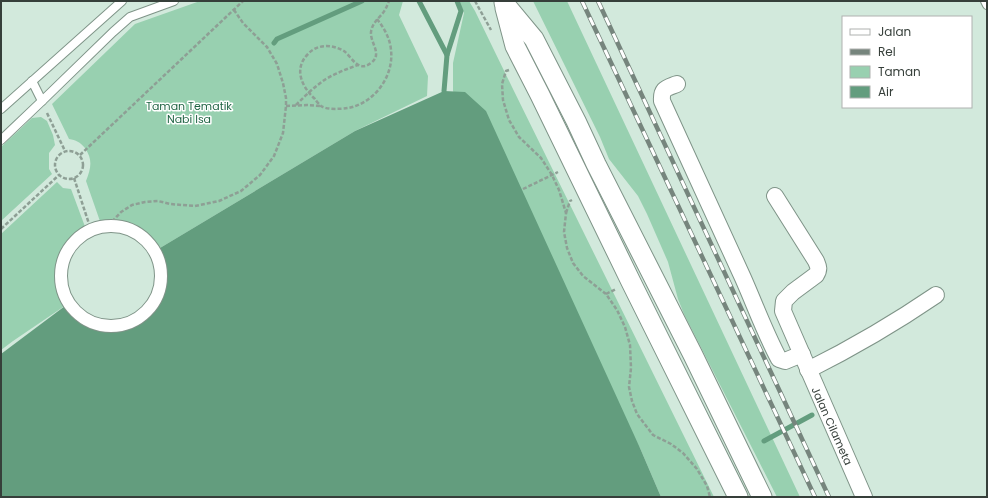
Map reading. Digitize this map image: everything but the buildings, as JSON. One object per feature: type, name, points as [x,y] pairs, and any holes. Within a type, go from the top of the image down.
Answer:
[{"type":"street","points":[[503,2],[515,46],[738,497]]},
{"type":"street","points":[[503,2],[534,38],[693,355],[762,497]]},
{"type":"street","points":[[677,84],[665,89],[661,95],[662,101],[774,350],[779,359],[785,361],[802,354]]},
{"type":"street","name":"Jalan Cilameta","points":[[775,196],[816,260],[819,268],[816,274],[784,301],[782,311],[864,497]]},
{"type":"street","points":[[108,226],[130,230],[144,238],[155,251],[161,266],[162,282],[160,290],[148,311],[130,323],[117,326],[103,326],[88,321],[74,310],[65,295],[61,279],[63,262],[70,247],[82,235],[91,230],[108,226]]},
{"type":"street","points":[[808,370],[836,356],[900,319],[936,296]]},
{"type":"lane","points":[[1,109],[122,1]]},
{"type":"lane","points":[[1,140],[130,17],[160,3],[174,1]]},
{"type":"lane","points":[[985,1],[987,5]]},
{"type":"lane","points":[[32,81],[42,101]]},
{"type":"path","points":[[80,156],[243,1]]},
{"type":"path","points":[[296,106],[308,93],[327,78],[358,65],[363,66],[370,63],[375,58],[376,51],[371,32],[373,24],[383,13],[389,1]]},
{"type":"path","points":[[108,226],[121,212],[132,205],[145,202],[158,201],[170,204],[195,206],[219,201],[241,191],[260,175],[274,156],[283,133],[286,98],[283,83],[277,64],[267,47],[243,23],[234,10]]},
{"type":"path","points":[[286,106],[322,106],[342,109],[357,105],[371,98],[384,81],[389,71],[391,60],[391,49],[388,39],[384,28],[377,19]]},
{"type":"path","points":[[322,106],[308,93],[302,84],[300,74],[302,64],[307,55],[315,48],[325,46],[336,47],[345,52],[358,65]]},
{"type":"path","points":[[524,63],[506,71],[502,84],[503,100],[509,120],[519,137],[541,158],[552,175],[559,190],[566,213],[564,232],[567,248],[574,263],[583,276],[606,294],[617,310],[625,327],[630,345],[631,368],[629,388],[637,414],[652,435],[671,444],[683,453],[697,468],[707,486],[710,497]]},
{"type":"path","points":[[42,101],[65,151]]},
{"type":"path","points":[[65,151],[74,151],[80,156],[83,162],[80,174],[74,178],[63,178],[56,171],[55,161],[57,157],[65,151]]},
{"type":"path","points":[[523,189],[573,164]]},
{"type":"path","points":[[1,229],[59,175]]},
{"type":"path","points":[[74,178],[91,230]]},
{"type":"green space","name":"Taman Tematik Nabi Isa","points":[[200,1],[403,1],[399,15],[428,76],[427,96],[355,131],[155,251],[140,235],[135,232],[119,227],[102,227],[86,181],[90,168],[88,152],[81,144],[69,139],[52,104],[135,24]]},
{"type":"green space","points":[[459,1],[469,1],[475,11],[714,497],[661,497],[640,448],[453,91],[453,63],[464,13]]},
{"type":"green space","points":[[533,1],[567,1],[800,497],[777,497],[684,314],[678,299],[668,262],[647,214],[638,196],[609,159],[600,137]]},
{"type":"green space","points":[[41,117],[47,121],[53,135],[55,145],[49,153],[49,169],[52,174],[1,221],[1,147],[32,118]]},
{"type":"green space","points":[[57,182],[63,188],[71,189],[87,232],[71,246],[63,264],[63,284],[69,303],[1,350],[1,234]]},
{"type":"water","points":[[444,91],[465,92],[486,111],[661,497],[1,497],[1,354],[69,303],[78,313],[88,320],[99,324],[111,326],[123,325],[134,321],[144,314],[153,304],[160,290],[161,269],[155,251],[355,131]]},
{"type":"waterway","points":[[274,43],[277,39],[362,1]]},
{"type":"waterway","points":[[419,1],[447,55],[444,91]]},
{"type":"waterway","points":[[447,55],[461,11],[457,1]]},
{"type":"waterway","points":[[764,441],[812,415]]},
{"type":"railway","points":[[582,1],[815,497]]},
{"type":"railway","points":[[598,1],[829,497]]}]
